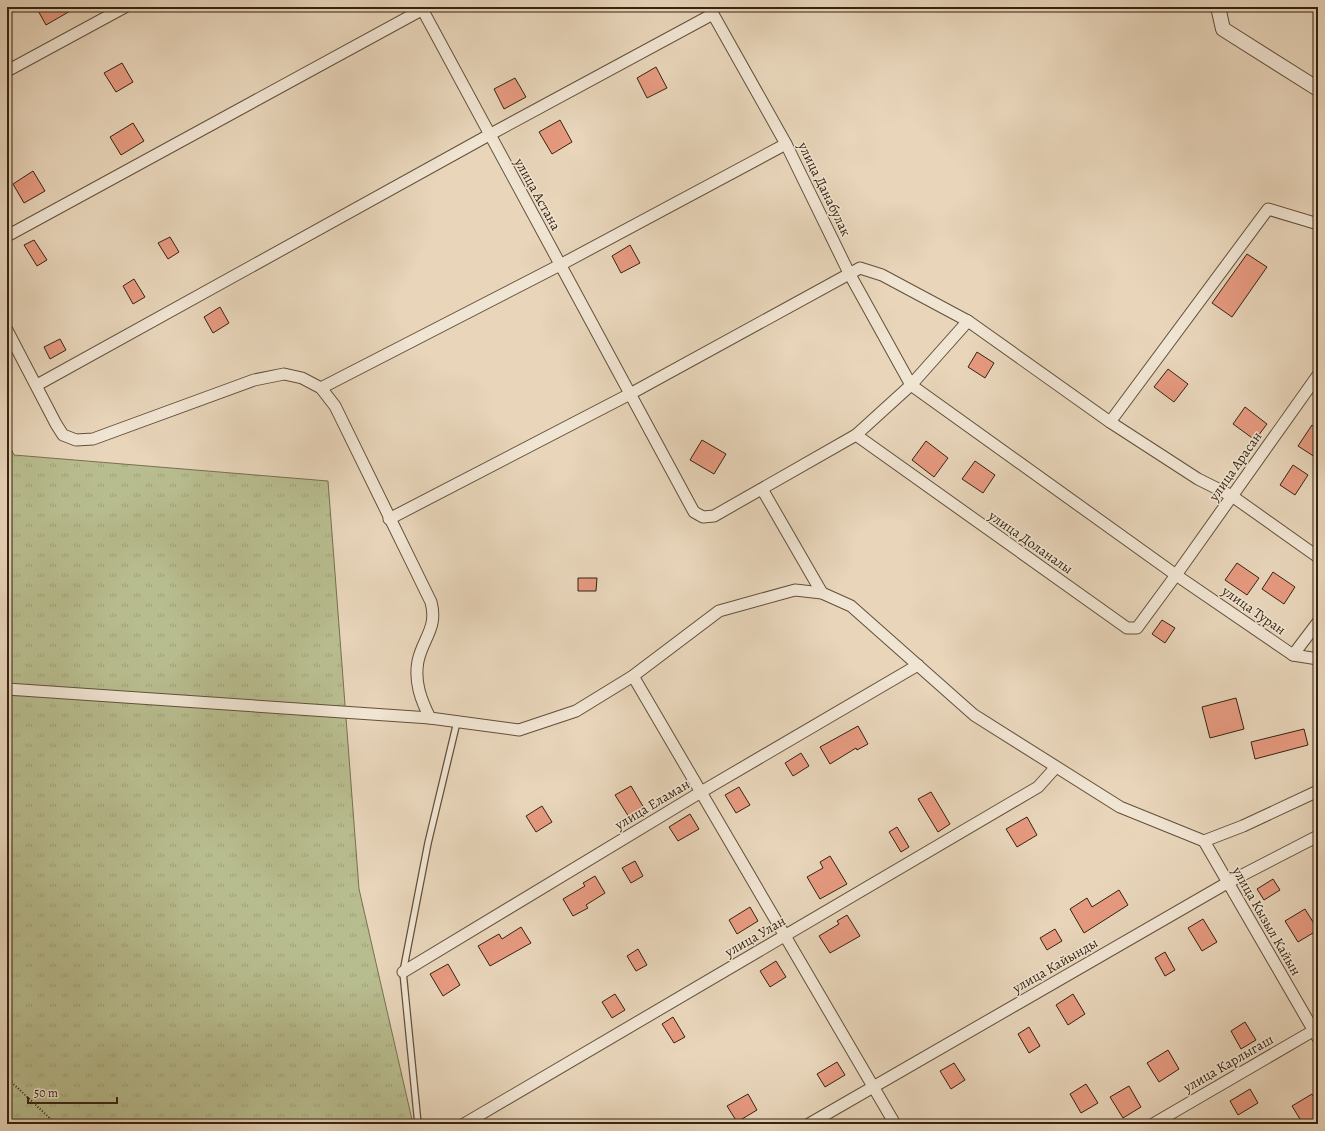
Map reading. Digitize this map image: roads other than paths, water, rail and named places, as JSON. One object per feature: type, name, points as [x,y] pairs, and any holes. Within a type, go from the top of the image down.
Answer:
[{"type":"street","points":[[7,71],[125,7]]},
{"type":"street","points":[[1218,7],[1222,29],[1318,89]]},
{"type":"street","points":[[7,236],[424,8]]},
{"type":"street","name":"улица Астана","points":[[424,8],[489,135],[694,512],[703,517],[714,516],[856,435],[911,385],[968,321]]},
{"type":"street","points":[[37,385],[489,135],[711,10]]},
{"type":"street","name":"улица Данабулак","points":[[711,10],[786,144],[849,273],[911,385]]},
{"type":"street","points":[[321,388],[560,265],[786,144]]},
{"type":"street","points":[[1110,422],[1268,209],[1318,224]]},
{"type":"street","points":[[389,519],[630,394],[860,268],[882,275],[968,321],[1110,422],[1198,479],[1232,496],[1318,557]]},
{"type":"street","points":[[7,330],[56,424],[63,435],[76,440],[93,439],[254,380],[284,374],[302,378],[321,388],[335,406],[389,519],[431,602],[434,613],[433,625],[418,660],[417,677],[420,697],[430,718]]},
{"type":"street","name":"улица Арасан","points":[[1176,575],[1318,375]]},
{"type":"street","name":"улица Туран","points":[[911,385],[1176,575],[1293,655],[1318,659]]},
{"type":"street","name":"улица Доланалы","points":[[856,435],[1127,628],[1136,628],[1176,575]]},
{"type":"street","points":[[762,489],[822,593]]},
{"type":"street","points":[[7,689],[430,718],[518,730],[576,711],[633,676],[719,611],[795,590],[822,593],[851,606],[974,715],[1120,807],[1204,841],[1243,826],[1318,791]]},
{"type":"street","points":[[1293,655],[1318,622]]},
{"type":"street","name":"улица Еламан","points":[[404,972],[701,792],[918,665]]},
{"type":"street","points":[[633,676],[895,1124]]},
{"type":"street","name":"улица Улан","points":[[464,1124],[1038,788],[1056,767]]},
{"type":"street","name":"улица Кайынды","points":[[809,1124],[1228,883],[1318,836]]},
{"type":"street","name":"улица Кызыл Кайын","points":[[1204,841],[1317,1032]]},
{"type":"street","name":"улица Карлыгаш","points":[[1153,1124],[1317,1032]]},
{"type":"lane","points":[[418,1124],[404,972],[428,843],[457,722]]}]
